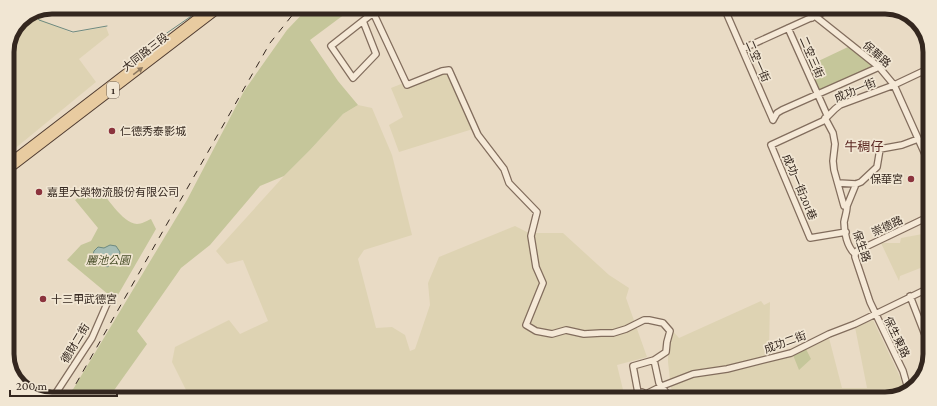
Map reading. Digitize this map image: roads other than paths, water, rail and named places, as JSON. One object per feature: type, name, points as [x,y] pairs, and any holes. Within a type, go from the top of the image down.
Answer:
[{"type":"main road","name":"大同路三段","points":[[14,159],[202,14]]},
{"type":"main road","name":"大同路三段","points":[[14,166],[212,14]]},
{"type":"street","points":[[363,21],[376,54],[353,78],[331,46],[363,21],[369,14]]},
{"type":"street","points":[[373,14],[407,86],[442,71],[449,70],[478,135],[504,169],[510,183],[537,212],[531,236],[536,267],[543,284],[526,325],[536,331],[552,334],[566,330],[584,334],[601,334],[626,329],[644,320],[663,323],[670,331],[666,342],[666,352],[654,360],[633,366],[638,392]]},
{"type":"street","name":"二空一街","points":[[727,14],[773,120],[775,115],[779,112],[818,94]]},
{"type":"street","points":[[742,49],[820,14]]},
{"type":"street","name":"保華路","points":[[814,17],[879,67],[894,85],[923,150]]},
{"type":"street","name":"二空三街","points":[[788,28],[818,94],[826,117]]},
{"type":"street","points":[[818,94],[879,67]]},
{"type":"street","name":"成功一街","points":[[771,145],[823,121],[840,106],[894,85],[923,71]]},
{"type":"street","points":[[826,117],[833,133],[835,144],[833,161],[834,170],[844,206],[848,206]]},
{"type":"street","points":[[838,183],[856,184],[860,182],[877,167],[880,149],[902,145],[918,139]]},
{"type":"street","name":"成功一街201巷","points":[[771,145],[810,238],[846,232]]},
{"type":"street","name":"保生路","points":[[856,184],[844,221],[851,250],[855,254],[875,314]]},
{"type":"street","name":"崇德路","points":[[855,254],[857,251],[923,219]]},
{"type":"street","name":"成功二街","points":[[651,392],[693,374],[727,369],[792,353],[923,291]]},
{"type":"street","points":[[910,296],[923,326]]},
{"type":"street","name":"德財二街","points":[[57,392],[92,338],[109,299]]},
{"type":"street","name":"保生東路","points":[[875,314],[903,371],[907,385]]},
{"type":"street","points":[[654,360],[659,383],[666,392]]},
{"type":"waterway","points":[[164,35],[194,14]]},
{"type":"waterway","points":[[37,17],[39,20],[73,32],[107,26]]},
{"type":"railway","points":[[71,392],[270,43],[293,14]]},
{"type":"place","name":"仁德秀泰影城","points":[[112,131]]},
{"type":"place","name":"保華宮","points":[[911,179]]},
{"type":"place","name":"嘉里大榮物流股份有限公司","points":[[39,192]]},
{"type":"place","name":"十三甲武德宮","points":[[43,299]]},
{"type":"district","name":"牛稠仔","points":[[864,146]]},
{"type":"park label","name":"麗池公園","points":[[108,260]]}]
